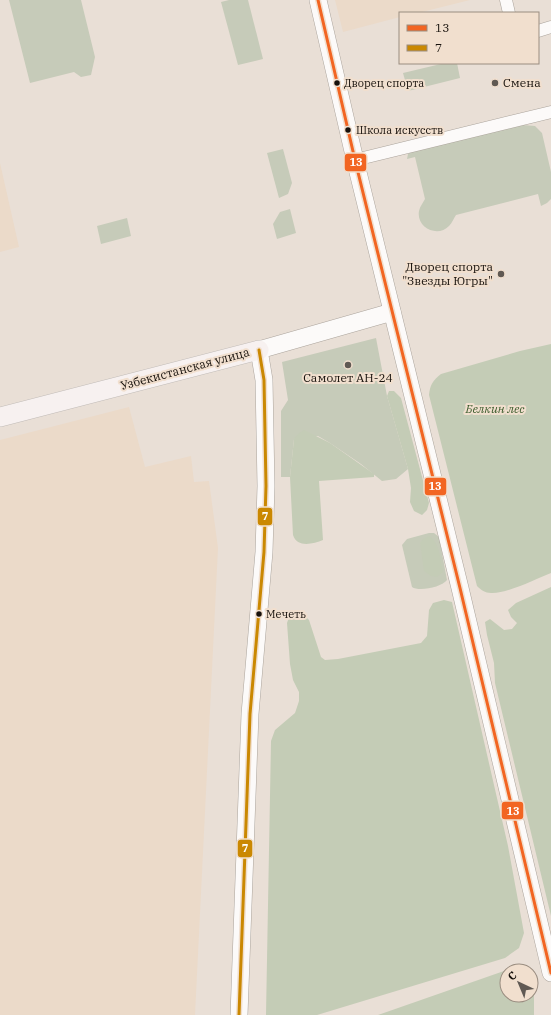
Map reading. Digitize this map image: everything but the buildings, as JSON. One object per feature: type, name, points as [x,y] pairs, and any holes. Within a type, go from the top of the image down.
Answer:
[{"type":"main road","points":[[318,0],[355,160],[459,581],[551,973]]},
{"type":"main road","name":"Узбекистанская улица","points":[[0,417],[259,350],[392,312]]},
{"type":"main road","points":[[239,1015],[250,714],[264,552],[266,501],[264,380],[259,350]]},
{"type":"street","points":[[506,0],[509,12]]},
{"type":"street","points":[[539,31],[551,27]]},
{"type":"street","points":[[355,160],[551,112]]},
{"type":"shaded area","points":[[335,0],[470,0],[422,12],[399,12],[399,17],[343,32]]},
{"type":"shaded area","points":[[0,163],[19,247],[0,252]]},
{"type":"shaded area","points":[[129,407],[145,467],[191,456],[194,482],[209,481],[218,548],[195,1015],[0,1015],[0,440]]},
{"type":"green space","points":[[9,0],[81,0],[95,57],[91,75],[81,77],[74,72],[30,83]]},
{"type":"green space","points":[[229,0],[248,0],[263,59],[238,65],[221,2]]},
{"type":"green space","points":[[441,64],[457,64],[460,78],[408,91],[403,73]]},
{"type":"green space","points":[[523,125],[535,126],[542,133],[551,172],[551,199],[541,206],[538,194],[456,215],[449,226],[439,231],[434,231],[424,226],[419,217],[419,211],[425,199],[415,157],[407,159],[408,154],[411,152]]},
{"type":"green space","points":[[283,149],[292,183],[288,194],[279,198],[267,153]]},
{"type":"green space","points":[[290,209],[296,233],[277,239],[273,224],[280,212]]},
{"type":"green space","points":[[127,218],[131,236],[101,244],[97,226]]},
{"type":"green space","points":[[376,338],[387,396],[408,469],[396,479],[382,481],[361,464],[318,436],[294,439],[290,477],[281,477],[281,411],[288,400],[282,362]]},
{"type":"green space","name":"Белкин лес","points":[[551,344],[551,573],[521,586],[497,593],[491,593],[482,590],[477,586],[429,395],[430,388],[432,383],[441,374],[520,351]]},
{"type":"green space","points":[[389,391],[394,391],[401,398],[429,503],[427,510],[422,515],[414,511],[410,502],[411,488],[408,469],[387,396]]},
{"type":"green space","points":[[304,430],[330,443],[374,474],[374,477],[319,481],[323,540],[306,544],[298,542],[293,535],[290,477],[294,439]]},
{"type":"green space","points":[[434,533],[439,537],[447,580],[436,587],[425,589],[415,588],[412,587],[402,545],[407,539]]},
{"type":"green space","points":[[429,536],[433,539],[437,547],[443,572],[437,577],[431,576],[424,571],[420,543],[423,539]]},
{"type":"green space","points":[[551,587],[551,916],[495,683],[494,663],[485,622],[490,619],[504,630],[512,629],[517,623],[511,617],[508,610],[516,603]]},
{"type":"green space","points":[[444,600],[452,602],[508,846],[524,933],[519,948],[505,958],[317,1015],[266,1015],[271,741],[275,730],[295,713],[299,701],[299,692],[293,680],[290,664],[287,623],[289,617],[294,615],[305,616],[309,620],[321,657],[325,660],[338,659],[421,643],[427,636],[429,610],[433,603]]},
{"type":"green space","points":[[499,973],[499,1003],[534,1003],[534,1015],[378,1015]]},
{"type":"transit line","name":"13","points":[[318,0],[355,160],[460,588],[551,973]]},
{"type":"transit line","name":"7","points":[[239,1015],[250,714],[264,552],[266,486],[264,380],[259,350]]},
{"type":"place","name":"Дворец спорта","points":[[337,83]]},
{"type":"place","name":"Смена","points":[[495,83]]},
{"type":"place","name":"Школа искусств","points":[[348,130]]},
{"type":"place","name":"Дворец спорта \"Звезды Югры\"","points":[[501,274]]},
{"type":"place","name":"Самолет АН-24","points":[[348,365]]},
{"type":"place","name":"Мечеть","points":[[259,614]]}]
